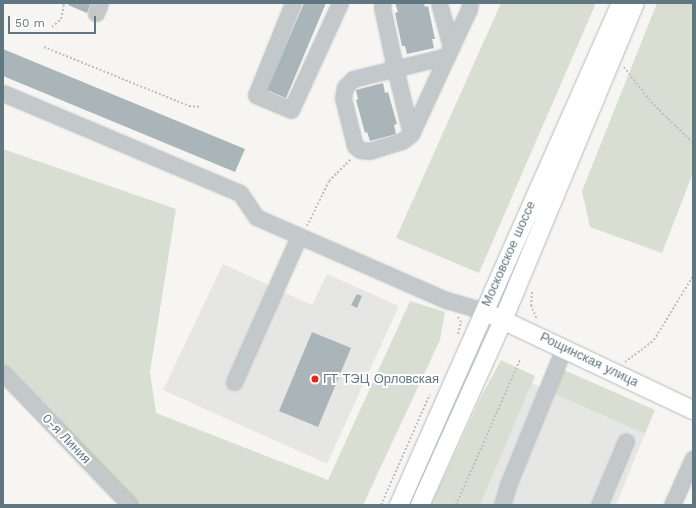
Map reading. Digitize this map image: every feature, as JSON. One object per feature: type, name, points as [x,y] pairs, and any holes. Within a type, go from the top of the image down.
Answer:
[{"type":"main road","name":"Московское шоссе","points":[[399,505],[621,3]]},
{"type":"main road","name":"Московское шоссе","points":[[420,505],[503,320],[635,3]]},
{"type":"main road","name":"Рощинская улица","points":[[484,311],[693,410]]},
{"type":"lane","points":[[293,3],[256,95],[291,110],[340,3]]},
{"type":"lane","points":[[383,3],[382,7],[395,68],[412,134]]},
{"type":"lane","points":[[439,3],[449,51]]},
{"type":"lane","points":[[449,51],[353,79],[346,87],[343,98],[355,146],[360,150],[369,151],[402,141],[412,134],[449,51],[470,3]]},
{"type":"lane","points":[[3,93],[240,193],[256,217],[446,300],[484,311]]},
{"type":"lane","points":[[234,382],[301,236]]},
{"type":"lane","points":[[502,505],[508,485],[564,348]]},
{"type":"lane","name":"0-я Линия","points":[[3,373],[130,505]]},
{"type":"lane","points":[[599,505],[626,441]]},
{"type":"lane","points":[[672,505],[693,458]]},
{"type":"path","points":[[52,27],[61,19],[64,5],[63,3]]},
{"type":"path","points":[[44,47],[189,106],[201,107]]},
{"type":"path","points":[[622,65],[651,102],[693,143]]},
{"type":"path","points":[[301,236],[329,181],[360,150]]},
{"type":"path","points":[[624,362],[654,340],[693,276]]},
{"type":"path","points":[[454,341],[458,334]]},
{"type":"path","points":[[456,505],[520,360]]},
{"type":"path","points":[[381,505],[432,391]]},
{"type":"shaded area","points":[[501,3],[596,3],[479,273],[396,238]]},
{"type":"shaded area","points":[[657,3],[693,3],[693,173],[662,253],[590,227],[582,191]]},
{"type":"shaded area","points":[[3,149],[176,209],[150,372],[156,413],[328,480],[410,301],[445,312],[440,340],[363,505],[136,505],[3,364]]},
{"type":"shaded area","points":[[223,264],[312,305],[327,274],[399,306],[327,464],[163,390]]},
{"type":"shaded area","points":[[501,360],[535,376],[480,505],[431,505],[481,397]]},
{"type":"shaded area","points":[[564,370],[655,410],[645,434],[555,394]]},
{"type":"shaded area","points":[[532,383],[645,434],[616,505],[480,505]]},
{"type":"building","points":[[69,3],[91,3],[87,13],[68,5]]},
{"type":"building","points":[[304,3],[326,3],[286,98],[267,90]]},
{"type":"building","points":[[395,3],[424,3],[425,7],[428,6],[435,39],[432,39],[434,48],[407,54],[405,46],[402,46],[395,13],[398,12]]},
{"type":"building","points":[[3,49],[245,149],[235,172],[3,76]]},
{"type":"building","points":[[383,83],[385,93],[388,92],[397,124],[394,125],[396,134],[370,141],[367,132],[365,133],[356,100],[358,99],[356,90]]},
{"type":"building","points":[[357,294],[362,296],[357,308],[351,305]]},
{"type":"building","name":"ГТ ТЭЦ Орловская","points":[[312,332],[351,348],[318,427],[279,411]]},
{"type":"place","name":"ГТ ТЭЦ Орловская","points":[[315,379]]}]
